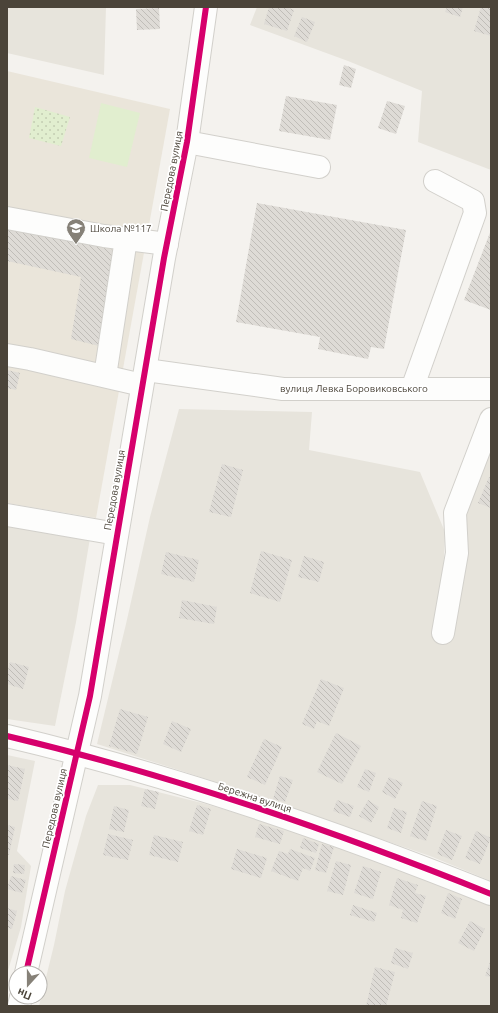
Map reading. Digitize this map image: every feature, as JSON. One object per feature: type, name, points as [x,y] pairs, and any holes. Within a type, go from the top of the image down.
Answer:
[{"type":"street","name":"Передова вулиця","points":[[28,965],[90,696],[167,244],[187,142],[206,7]]},
{"type":"street","points":[[187,142],[319,167]]},
{"type":"street","points":[[412,389],[475,213],[473,201],[435,180]]},
{"type":"street","points":[[7,218],[104,236],[167,244]]},
{"type":"street","points":[[105,376],[126,239]]},
{"type":"street","name":"вулиця Левка Боровиковського","points":[[7,355],[105,376],[283,389],[491,389]]},
{"type":"street","points":[[443,632],[457,553],[455,513],[491,419]]},
{"type":"street","points":[[7,515],[117,534]]},
{"type":"street","name":"Бережна вулиця","points":[[7,736],[77,753],[266,810],[491,894]]},
{"type":"shaded area","points":[[7,7],[106,7],[104,75],[7,53]]},
{"type":"shaded area","points":[[257,7],[491,7],[491,170],[418,142],[422,91],[348,61],[250,25]]},
{"type":"shaded area","name":"Школа №117","points":[[7,71],[170,109],[96,518],[7,503]]},
{"type":"shaded area","points":[[179,409],[312,412],[309,450],[420,472],[445,532],[443,580],[463,518],[491,448],[491,881],[430,856],[210,780],[97,744],[150,517]]},
{"type":"shaded area","points":[[7,525],[90,538],[76,622],[55,726],[7,719]]},
{"type":"shaded area","points":[[7,755],[35,761],[17,851],[31,866],[21,927],[10,965],[8,965],[7,974]]},
{"type":"shaded area","points":[[98,785],[130,785],[206,804],[291,830],[384,863],[491,905],[491,1006],[39,1006],[48,1005],[48,969],[65,891],[86,816]]},
{"type":"green space","points":[[101,103],[140,113],[127,167],[89,158]]},
{"type":"green space","points":[[35,107],[70,117],[61,146],[29,138]]},
{"type":"building","points":[[269,7],[286,7],[294,10],[287,31],[264,24]]},
{"type":"building","points":[[447,7],[463,7],[460,17],[445,12]]},
{"type":"building","points":[[481,7],[491,7],[491,36],[474,31]]},
{"type":"building","points":[[159,8],[160,29],[137,30],[136,9]]},
{"type":"building","points":[[302,17],[315,22],[307,42],[294,36]]},
{"type":"building","points":[[344,65],[356,69],[351,88],[339,85]]},
{"type":"building","points":[[286,96],[337,105],[330,140],[279,131]]},
{"type":"building","points":[[387,101],[405,106],[396,134],[378,128]]},
{"type":"building","points":[[257,203],[406,230],[384,349],[371,347],[368,359],[318,349],[320,337],[236,322]]},
{"type":"building","points":[[7,230],[45,235],[118,251],[99,346],[71,339],[81,277],[7,261]]},
{"type":"building","points":[[491,230],[491,310],[464,300]]},
{"type":"building","points":[[7,370],[20,373],[16,390],[7,388]]},
{"type":"building","points":[[222,464],[243,470],[231,517],[209,512]]},
{"type":"building","points":[[489,477],[491,478],[491,508],[478,503]]},
{"type":"building","points":[[261,551],[292,560],[280,602],[250,593]]},
{"type":"building","points":[[166,552],[199,560],[194,582],[161,574]]},
{"type":"building","points":[[304,556],[324,562],[319,582],[298,577]]},
{"type":"building","points":[[182,600],[217,607],[214,624],[179,618]]},
{"type":"building","points":[[10,662],[29,667],[23,689],[7,684],[7,674]]},
{"type":"building","points":[[321,679],[344,688],[329,726],[317,721],[314,729],[302,724]]},
{"type":"building","points":[[120,709],[148,717],[137,754],[109,746]]},
{"type":"building","points":[[172,721],[191,729],[181,752],[163,744]]},
{"type":"building","points":[[336,733],[361,746],[342,784],[317,772]]},
{"type":"building","points":[[264,739],[282,747],[265,785],[247,777]]},
{"type":"building","points":[[7,765],[25,769],[18,801],[7,799]]},
{"type":"building","points":[[365,769],[376,773],[369,792],[357,787]]},
{"type":"building","points":[[280,776],[293,780],[285,802],[273,799]]},
{"type":"building","points":[[389,777],[403,783],[395,799],[382,792]]},
{"type":"building","points":[[145,789],[159,792],[155,809],[141,806]]},
{"type":"building","points":[[337,800],[354,806],[350,817],[333,811]]},
{"type":"building","points":[[368,800],[379,807],[371,823],[359,816]]},
{"type":"building","points":[[422,801],[437,806],[426,841],[410,836]]},
{"type":"building","points":[[197,805],[211,809],[203,835],[189,831]]},
{"type":"building","points":[[114,806],[129,810],[124,832],[109,829]]},
{"type":"building","points":[[394,808],[407,812],[401,833],[387,828]]},
{"type":"building","points":[[259,824],[284,831],[280,844],[255,837]]},
{"type":"building","points":[[7,825],[15,827],[9,855],[7,854]]},
{"type":"building","points":[[446,830],[462,836],[452,860],[437,854]]},
{"type":"building","points":[[476,831],[491,838],[480,864],[465,858]]},
{"type":"building","points":[[108,834],[133,840],[128,860],[103,855]]},
{"type":"building","points":[[154,835],[183,842],[178,862],[149,855]]},
{"type":"building","points":[[303,838],[319,844],[316,853],[300,848]]},
{"type":"building","points":[[322,844],[334,847],[326,873],[315,870]]},
{"type":"building","points":[[237,849],[267,858],[261,878],[231,869]]},
{"type":"building","points":[[290,849],[315,858],[310,871],[303,868],[298,881],[271,871],[279,851],[288,854]]},
{"type":"building","points":[[336,861],[351,865],[343,895],[327,891]]},
{"type":"building","points":[[14,864],[25,865],[24,874],[13,873]]},
{"type":"building","points":[[363,866],[381,872],[373,899],[354,893]]},
{"type":"building","points":[[11,876],[26,880],[22,893],[7,889]]},
{"type":"building","points":[[397,878],[418,885],[415,893],[426,896],[417,923],[401,918],[403,910],[389,905]]},
{"type":"building","points":[[448,893],[462,899],[455,919],[441,913]]},
{"type":"building","points":[[353,905],[377,913],[374,922],[350,915]]},
{"type":"building","points":[[7,908],[17,911],[12,929],[7,927]]},
{"type":"building","points":[[470,921],[485,929],[474,951],[458,943]]},
{"type":"building","points":[[395,948],[413,953],[408,969],[391,963]]},
{"type":"building","points":[[491,959],[491,977],[485,976]]},
{"type":"building","points":[[375,967],[395,972],[386,1006],[366,1006]]},
{"type":"cycle path","points":[[28,965],[90,696],[164,258],[187,142],[206,7]]},
{"type":"cycle path","points":[[7,736],[130,768],[252,806],[372,848],[491,894]]},
{"type":"place","name":"Школа №117","points":[[76,245]]}]
